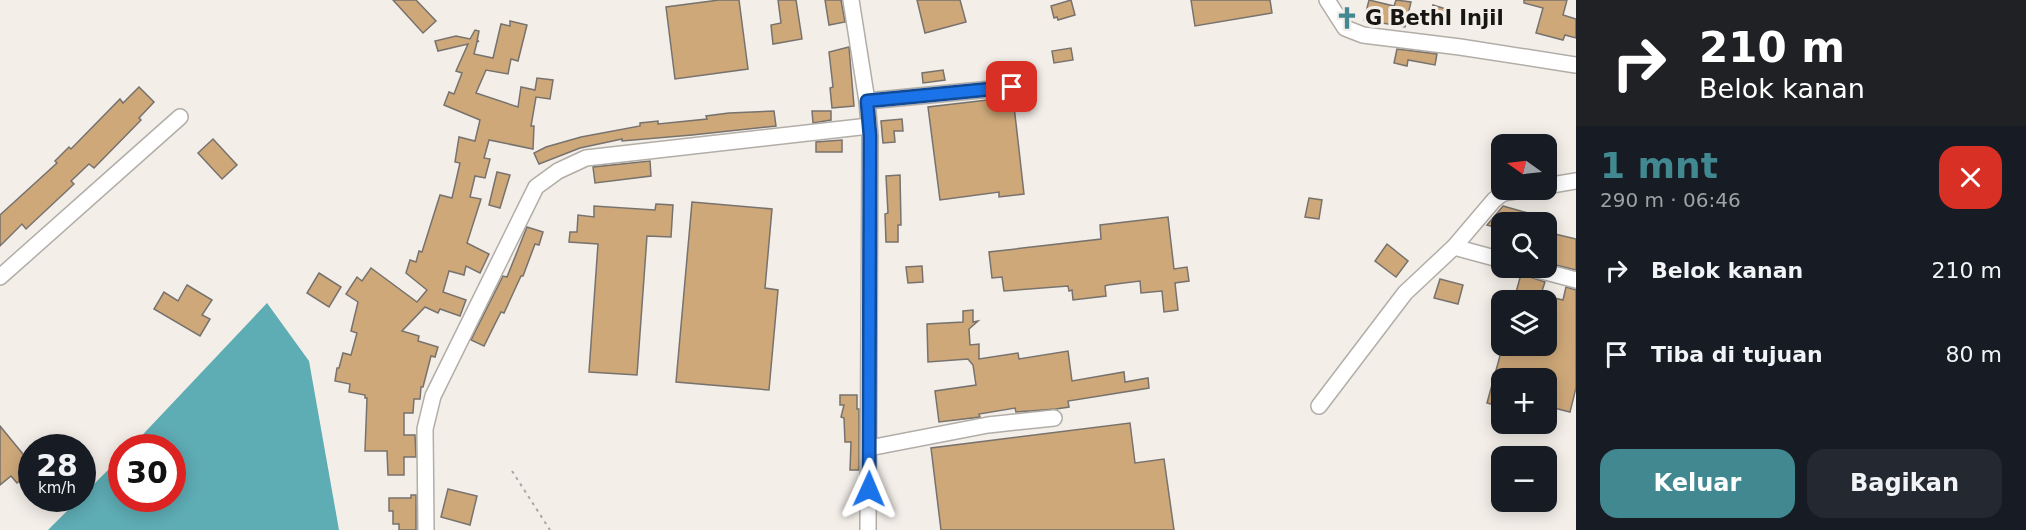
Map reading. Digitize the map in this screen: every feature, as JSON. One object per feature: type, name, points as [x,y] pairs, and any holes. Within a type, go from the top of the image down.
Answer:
[{"type":"street","points":[[851,0],[869,126],[868,530]]},
{"type":"street","points":[[1327,0],[1345,28],[1363,35],[1576,65]]},
{"type":"street","points":[[867,101],[1012,87]]},
{"type":"street","points":[[0,277],[180,117]]},
{"type":"street","points":[[426,530],[425,429],[433,396],[536,187],[558,171],[586,158],[869,126]]},
{"type":"street","points":[[1557,184],[1576,181]]},
{"type":"street","points":[[1319,406],[1405,293],[1454,247],[1494,200]]},
{"type":"street","points":[[1454,247],[1491,257]]},
{"type":"street","points":[[1557,275],[1576,280]]},
{"type":"street","points":[[869,448],[988,425],[1054,418]]},
{"type":"path","points":[[512,471],[550,530]]},
{"type":"water","points":[[267,303],[309,361],[339,530],[48,530],[66,512],[96,512],[96,482],[108,470],[108,512],[186,512],[186,434],[143,434]]},
{"type":"building","points":[[393,0],[416,0],[436,21],[423,33]]},
{"type":"building","points":[[719,0],[739,0],[748,69],[675,79],[666,7]]},
{"type":"building","points":[[778,0],[796,0],[802,39],[773,44],[771,25],[781,23]]},
{"type":"building","points":[[825,0],[841,0],[845,22],[829,25]]},
{"type":"building","points":[[917,0],[960,0],[966,22],[925,33]]},
{"type":"building","points":[[1071,0],[1075,15],[1058,20],[1057,17],[1054,18],[1051,6]]},
{"type":"building","points":[[1191,0],[1270,0],[1272,13],[1195,26]]},
{"type":"building","points":[[1369,0],[1394,6],[1396,0],[1411,2],[1405,27],[1364,20]]},
{"type":"building","points":[[1524,0],[1567,0],[1563,15],[1576,19],[1576,38],[1565,35],[1563,40],[1536,33],[1543,8],[1524,3]]},
{"type":"building","points":[[1433,5],[1446,9],[1442,24],[1429,21]]},
{"type":"building","points":[[510,21],[527,25],[518,61],[511,59],[508,74],[486,70],[476,93],[518,107],[521,87],[535,90],[537,78],[553,80],[550,99],[536,97],[531,126],[534,126],[533,149],[489,140],[484,158],[490,159],[485,178],[475,176],[470,197],[481,199],[467,243],[489,254],[480,273],[466,266],[464,275],[449,271],[443,292],[466,300],[460,316],[440,309],[438,313],[425,307],[402,331],[419,336],[418,341],[438,347],[435,357],[431,356],[423,387],[421,387],[420,399],[414,399],[413,413],[404,413],[404,435],[415,435],[416,457],[404,457],[404,475],[388,475],[387,451],[365,451],[367,398],[365,395],[349,392],[350,384],[335,381],[343,353],[351,355],[357,333],[351,331],[358,302],[346,294],[357,277],[362,281],[371,268],[417,302],[427,290],[406,273],[410,260],[416,262],[419,251],[422,252],[440,195],[452,198],[460,163],[455,162],[459,137],[475,141],[480,120],[444,105],[449,92],[454,94],[462,73],[456,71],[468,44],[438,51],[435,41],[456,36],[470,39],[475,30],[479,31],[477,41],[479,41],[474,54],[493,58],[501,24],[510,26]]},
{"type":"building","points":[[849,47],[854,106],[832,108],[830,88],[833,87],[829,52]]},
{"type":"building","points":[[1071,48],[1073,60],[1054,63],[1052,51]]},
{"type":"building","points":[[1397,49],[1437,54],[1435,65],[1408,60],[1407,66],[1394,63]]},
{"type":"building","points":[[943,70],[945,80],[923,83],[922,73]]},
{"type":"building","points":[[139,87],[154,102],[139,118],[141,120],[94,168],[89,164],[71,181],[74,184],[26,229],[22,224],[0,246],[0,215],[57,163],[55,161],[69,147],[71,149],[120,99],[123,103]]},
{"type":"building","points":[[1013,97],[1024,194],[999,197],[999,192],[940,200],[928,107]]},
{"type":"building","points":[[774,111],[776,126],[622,141],[622,139],[580,148],[539,164],[534,153],[546,147],[581,137],[640,126],[640,123],[658,121],[658,124],[707,119],[706,116],[729,113]]},
{"type":"building","points":[[812,111],[831,111],[831,120],[813,123]]},
{"type":"building","points":[[902,119],[903,131],[894,131],[895,142],[883,143],[881,121]]},
{"type":"building","points":[[213,139],[237,165],[222,179],[198,153]]},
{"type":"building","points":[[842,140],[842,152],[816,152],[816,142]]},
{"type":"building","points":[[650,161],[651,176],[595,183],[593,167]]},
{"type":"building","points":[[497,172],[510,175],[500,208],[489,205]]},
{"type":"building","points":[[900,175],[901,225],[898,225],[898,242],[886,242],[885,214],[888,213],[886,176]]},
{"type":"building","points":[[1309,198],[1322,200],[1319,219],[1305,217]]},
{"type":"building","points":[[692,202],[772,209],[765,288],[778,290],[769,390],[676,382]]},
{"type":"building","points":[[656,204],[673,205],[671,237],[647,236],[637,375],[589,372],[598,244],[569,242],[570,232],[577,232],[578,215],[594,217],[594,206],[655,210]]},
{"type":"building","points":[[1503,206],[1524,212],[1498,212]]},
{"type":"building","points":[[1168,217],[1174,269],[1187,267],[1189,281],[1175,283],[1178,310],[1164,312],[1162,291],[1141,293],[1140,281],[1105,286],[1106,296],[1073,300],[1072,290],[1069,291],[1068,286],[1004,291],[1002,277],[992,278],[989,252],[1101,239],[1100,225]]},
{"type":"building","points":[[527,227],[543,232],[539,245],[535,244],[523,276],[484,346],[471,340],[503,276],[507,277]]},
{"type":"building","points":[[1557,234],[1576,239],[1576,270],[1557,265]]},
{"type":"building","points":[[1387,244],[1408,261],[1396,277],[1375,261]]},
{"type":"building","points":[[922,266],[923,282],[908,283],[906,267]]},
{"type":"building","points":[[319,273],[341,287],[329,307],[307,293]]},
{"type":"building","points":[[1520,278],[1533,278],[1545,282],[1542,290],[1517,290]]},
{"type":"building","points":[[1440,279],[1463,285],[1458,304],[1434,298]]},
{"type":"building","points":[[187,285],[212,300],[202,315],[210,319],[200,336],[154,309],[164,292],[178,301]]},
{"type":"building","points":[[1566,287],[1576,290],[1576,388],[1570,412],[1557,409],[1557,368],[1497,368],[1500,356],[1557,356],[1557,299],[1563,300]]},
{"type":"building","points":[[973,310],[973,322],[978,321],[969,329],[970,345],[979,344],[979,359],[1018,353],[1019,359],[1068,351],[1072,381],[1124,372],[1125,382],[1148,378],[1149,388],[1068,401],[1069,407],[1016,412],[1015,408],[979,414],[980,417],[939,422],[935,391],[976,385],[973,365],[968,359],[928,362],[927,324],[963,322],[963,311]]},
{"type":"building","points":[[1491,388],[1491,404],[1487,403]]},
{"type":"building","points":[[840,395],[857,395],[859,470],[850,470],[851,442],[845,442],[844,418],[841,417],[844,405],[840,405]]},
{"type":"building","points":[[1130,423],[1135,463],[1164,459],[1174,530],[941,530],[931,448]]},
{"type":"building","points":[[0,426],[18,448],[18,482],[11,476],[0,485]]},
{"type":"building","points":[[448,489],[477,496],[470,525],[441,517]]},
{"type":"building","points":[[411,495],[416,495],[416,530],[399,530],[399,524],[393,524],[393,511],[389,511],[389,498],[411,498]]},
{"type":"place","name":"G Bethl Injil","points":[[1347,18]]},
{"type":"route","points":[[869,489],[870,136],[867,101],[1012,87]]}]
